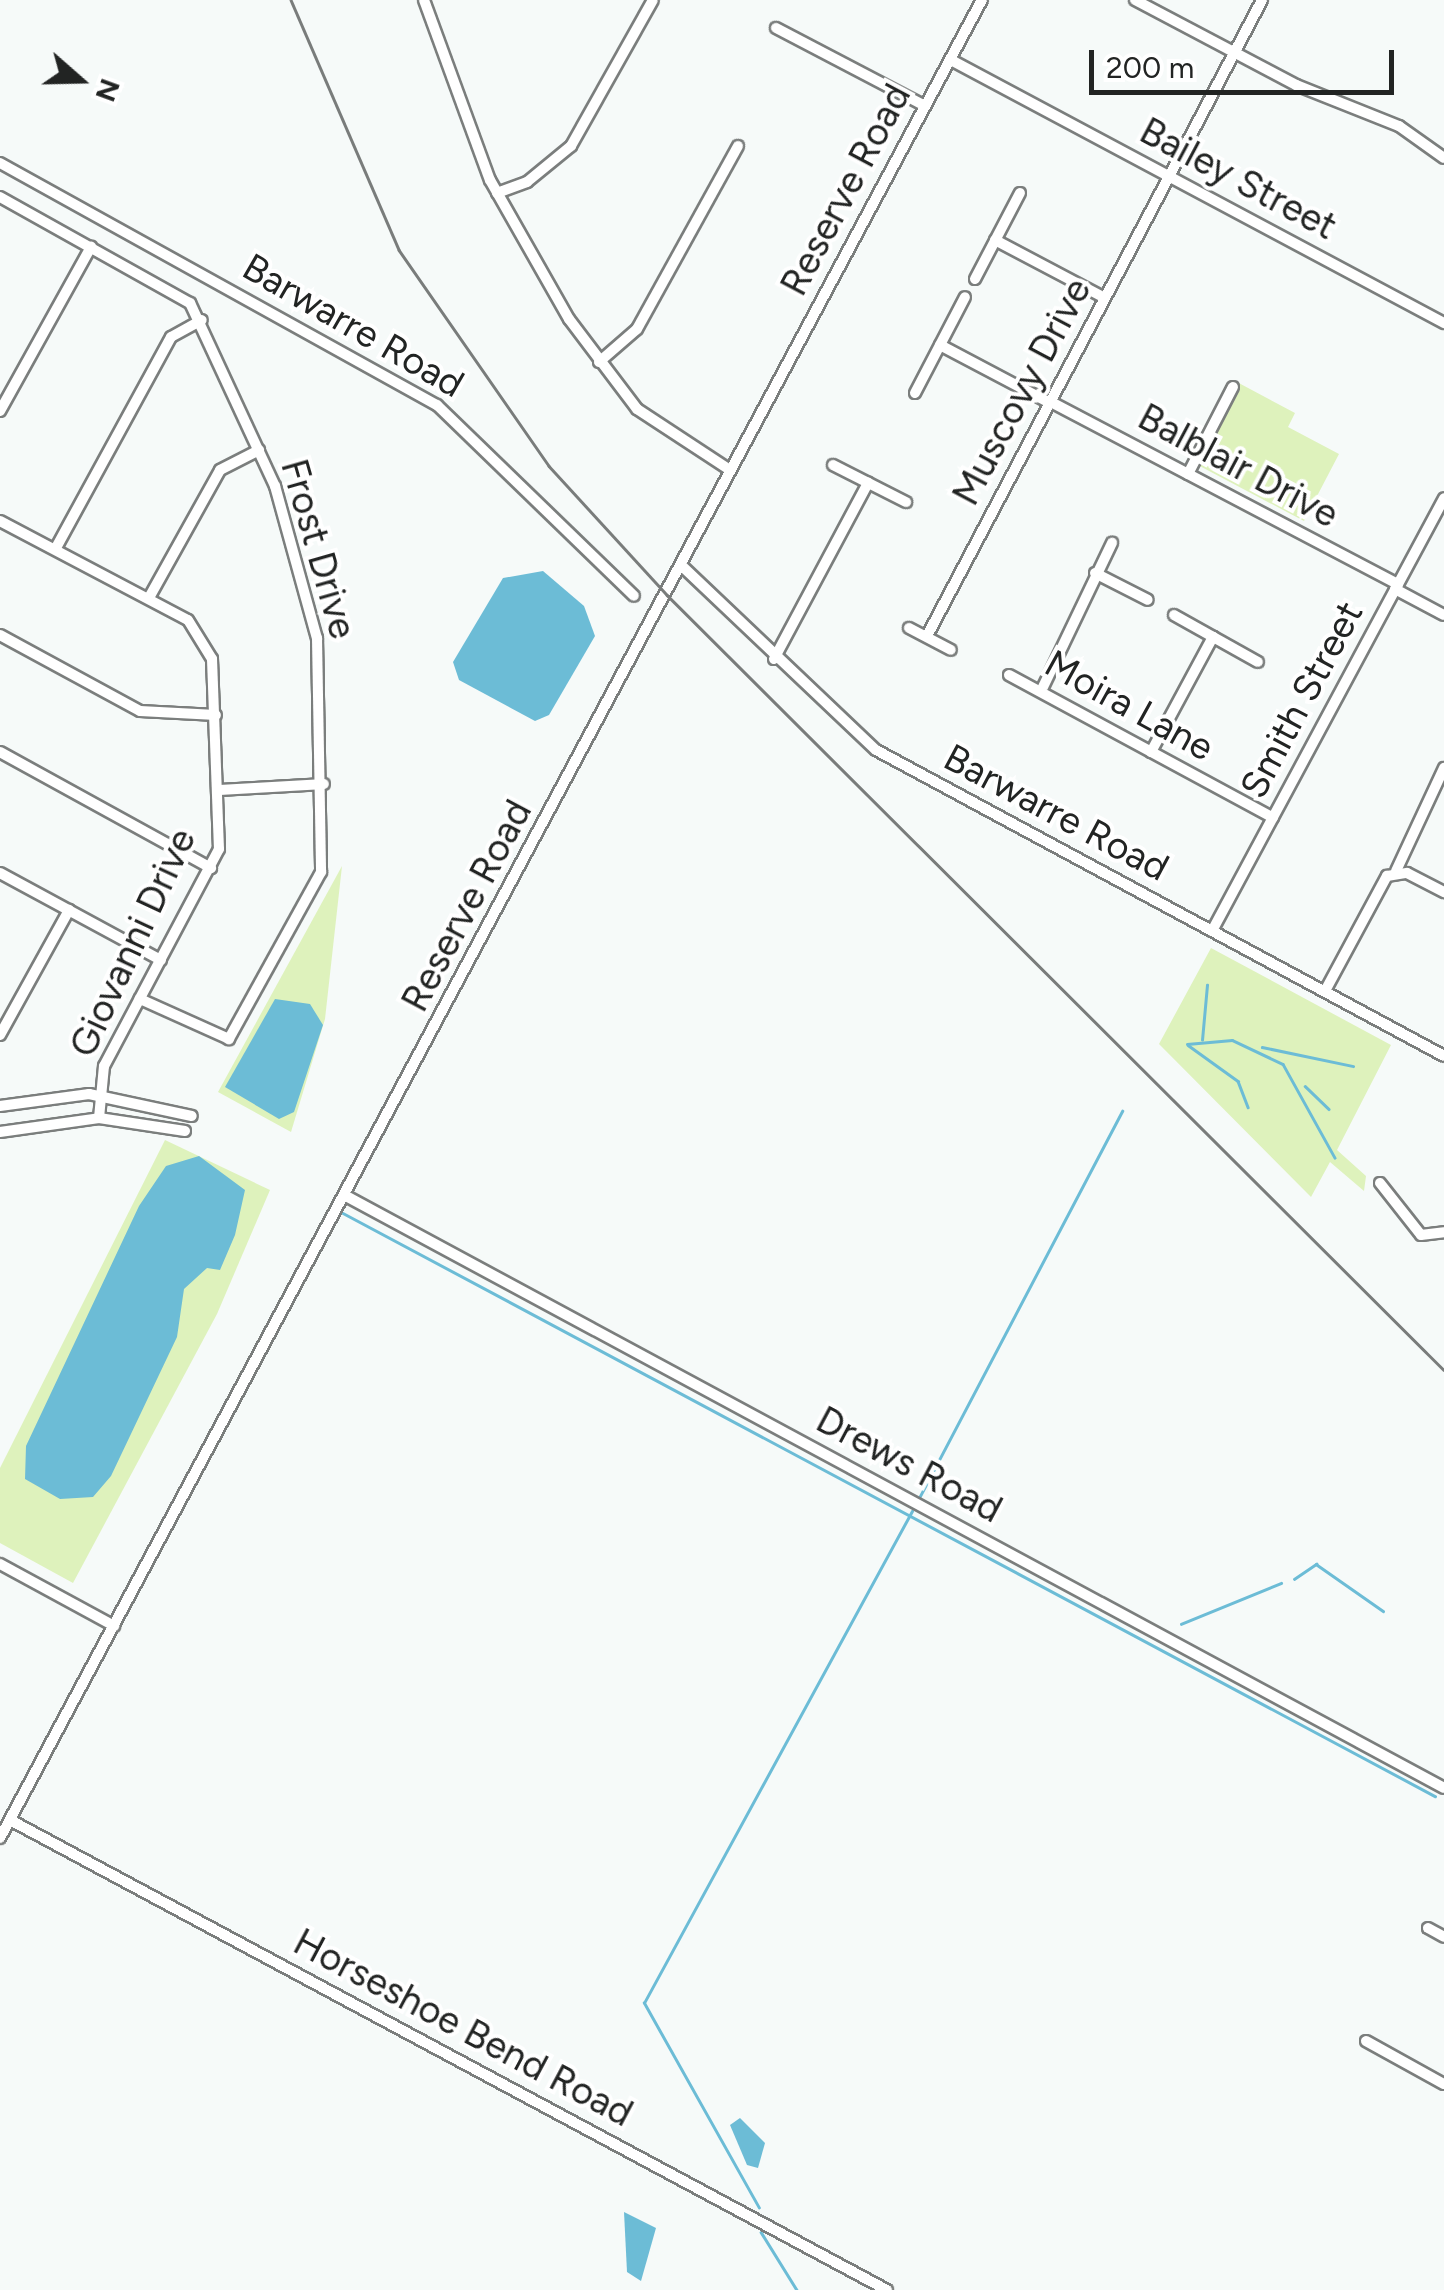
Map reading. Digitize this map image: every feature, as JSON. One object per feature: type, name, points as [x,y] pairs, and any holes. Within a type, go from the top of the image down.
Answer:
[{"type":"street","points":[[424,0],[496,193],[599,362],[658,426],[730,470]]},
{"type":"street","points":[[496,193],[528,182],[570,146],[653,0]]},
{"type":"street","name":"Reserve Road","points":[[0,1838],[982,0]]},
{"type":"street","points":[[1135,0],[1233,52],[1400,126],[1444,158]]},
{"type":"street","name":"Muscovy Drive","points":[[927,636],[1262,0]]},
{"type":"street","points":[[776,28],[925,106]]},
{"type":"street","name":"Bailey Street","points":[[951,60],[1444,323]]},
{"type":"street","points":[[599,362],[637,329],[738,146]]},
{"type":"street","name":"Barwarre Road","points":[[0,162],[437,405],[634,596]]},
{"type":"street","points":[[974,279],[1020,192]]},
{"type":"street","name":"Frost Drive","points":[[0,197],[190,302],[202,320],[259,450],[317,638],[324,784],[323,868],[232,1038],[216,1039],[140,998]]},
{"type":"street","points":[[995,240],[1105,298]]},
{"type":"street","points":[[0,411],[90,248]]},
{"type":"street","points":[[915,392],[965,297]]},
{"type":"street","points":[[57,546],[171,337],[202,320]]},
{"type":"street","name":"Balblair Drive","points":[[940,345],[1188,474],[1444,615]]},
{"type":"street","points":[[1188,474],[1233,387]]},
{"type":"street","points":[[150,596],[220,470],[259,450]]},
{"type":"street","points":[[833,465],[906,502]]},
{"type":"street","points":[[774,659],[868,483]]},
{"type":"street","name":"Smith Street","points":[[1212,931],[1444,498]]},
{"type":"street","name":"Giovanni Drive","points":[[0,521],[57,546],[150,596],[207,641],[220,790],[211,868],[140,998],[99,1094]]},
{"type":"street","points":[[1043,687],[1112,543]]},
{"type":"street","name":"Barwarre Road","points":[[682,566],[774,659],[876,750],[1444,1056]]},
{"type":"street","points":[[1095,574],[1148,600]]},
{"type":"street","points":[[1174,614],[1258,662]]},
{"type":"street","points":[[909,628],[952,650]]},
{"type":"street","points":[[0,635],[140,711],[216,716]]},
{"type":"street","points":[[1151,752],[1213,636]]},
{"type":"street","name":"Moira Lane","points":[[1010,675],[1043,687],[1151,752],[1273,818]]},
{"type":"street","points":[[0,752],[211,868]]},
{"type":"street","points":[[1325,991],[1396,871],[1444,768]]},
{"type":"street","points":[[220,790],[324,784]]},
{"type":"street","points":[[1396,871],[1444,892]]},
{"type":"street","points":[[0,873],[161,960]]},
{"type":"street","points":[[0,1035],[69,910]]},
{"type":"street","points":[[0,1106],[99,1094],[192,1116]]},
{"type":"street","points":[[99,1094],[99,1118]]},
{"type":"street","points":[[0,1132],[99,1118],[186,1130]]},
{"type":"street","points":[[1380,1182],[1421,1235],[1444,1232]]},
{"type":"street","name":"Drews Road","points":[[346,1196],[1444,1788]]},
{"type":"street","points":[[0,1564],[114,1626]]},
{"type":"street","name":"Horseshoe Bend Road","points":[[10,1820],[887,2290]]},
{"type":"street","points":[[1428,1928],[1444,1937]]},
{"type":"street","points":[[1366,2041],[1444,2084]]},
{"type":"green space","points":[[1235,381],[1295,413],[1288,427],[1339,454],[1304,521],[1194,463]]},
{"type":"green space","points":[[342,866],[325,1019],[291,1132],[218,1092]]},
{"type":"green space","points":[[1211,948],[1391,1045],[1337,1150],[1366,1176],[1364,1191],[1330,1162],[1311,1197],[1159,1044]]},
{"type":"green space","points":[[165,1140],[270,1190],[217,1314],[73,1583],[0,1543],[0,1468]]},
{"type":"water","points":[[543,571],[584,606],[595,636],[549,715],[535,721],[459,680],[453,662],[503,578]]},
{"type":"water","points":[[275,999],[310,1004],[323,1025],[294,1112],[279,1119],[225,1087]]},
{"type":"water","points":[[199,1156],[245,1190],[235,1235],[220,1270],[207,1268],[184,1289],[177,1337],[111,1476],[93,1497],[60,1499],[25,1479],[26,1446],[139,1206],[166,1166]]},
{"type":"water","points":[[740,2118],[765,2143],[758,2168],[747,2165],[730,2125]]},
{"type":"water","points":[[624,2212],[656,2228],[641,2281],[627,2272]]},
{"type":"waterway","points":[[1202,1040],[1207,985]]},
{"type":"waterway","points":[[1187,1044],[1232,1040],[1283,1064],[1335,1158]]},
{"type":"waterway","points":[[1188,1045],[1238,1081],[1248,1107]]},
{"type":"waterway","points":[[1262,1047],[1353,1066]]},
{"type":"waterway","points":[[1305,1086],[1329,1109]]},
{"type":"waterway","points":[[919,1498],[1122,1111]]},
{"type":"waterway","points":[[343,1213],[1435,1796]]},
{"type":"waterway","points":[[759,2208],[644,2003],[912,1511]]},
{"type":"waterway","points":[[1294,1579],[1316,1564],[1383,1611]]},
{"type":"waterway","points":[[1181,1624],[1281,1583]]},
{"type":"waterway","points":[[761,2232],[797,2290]]},
{"type":"railway","points":[[291,0],[399,250],[549,466],[667,595],[1444,1370]]}]
